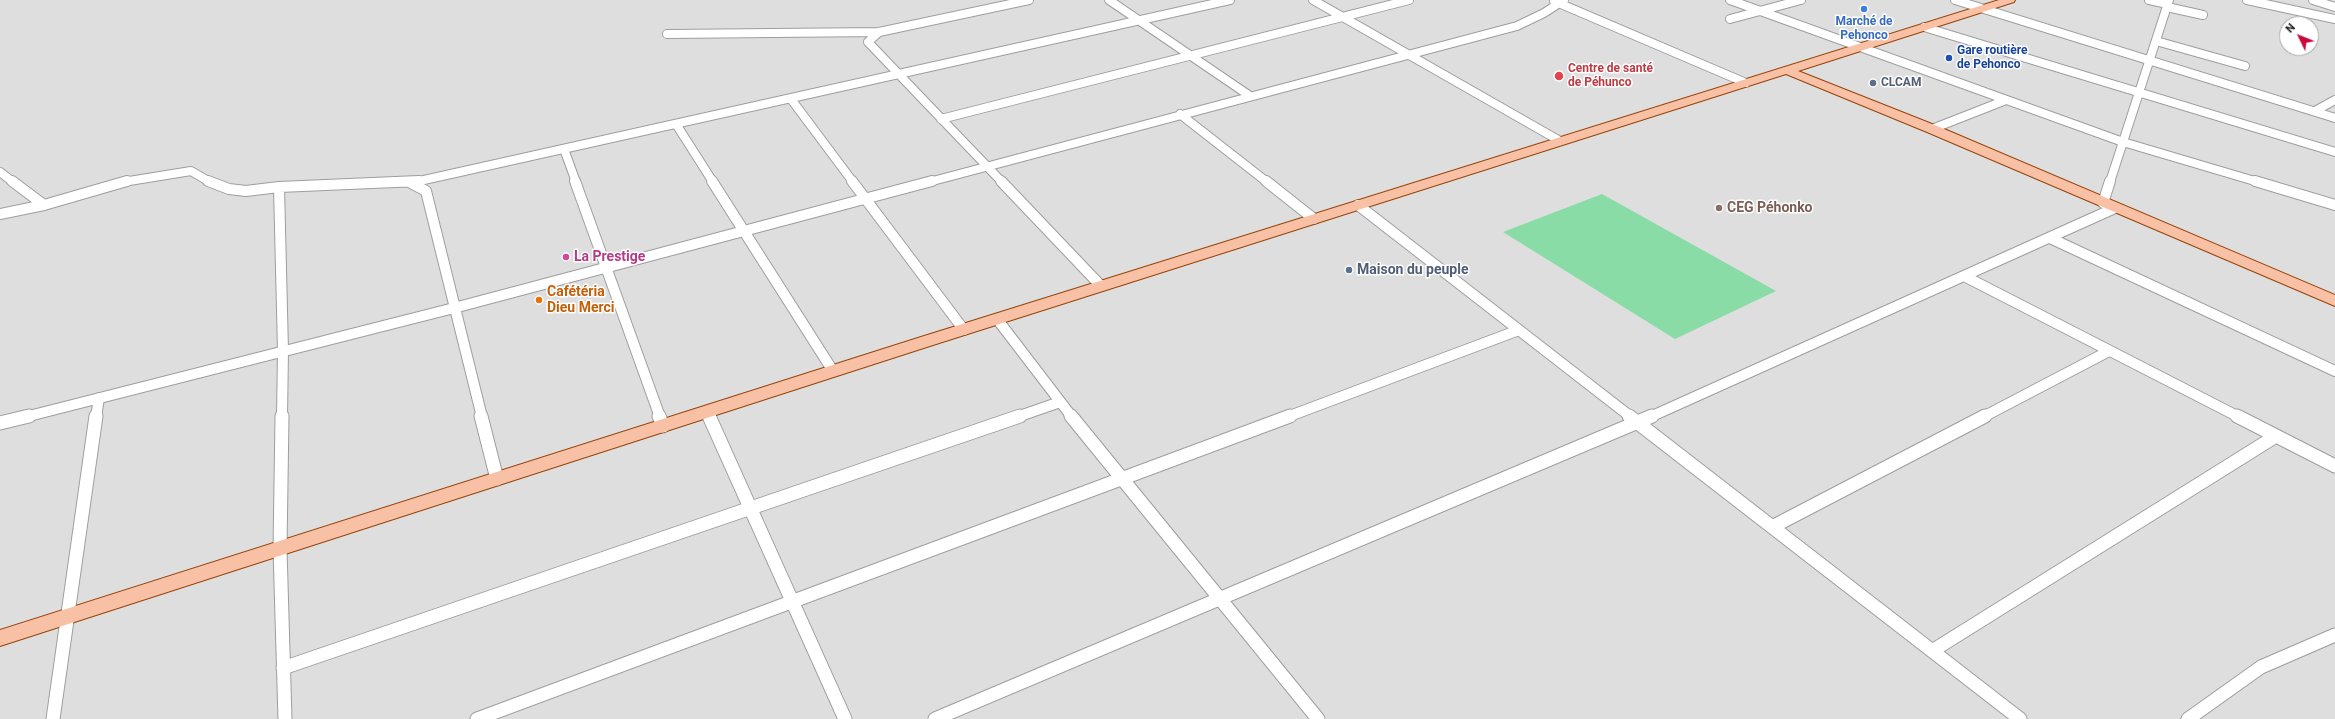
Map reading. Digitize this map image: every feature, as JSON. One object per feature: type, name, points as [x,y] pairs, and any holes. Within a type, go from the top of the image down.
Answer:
[{"type":"main road","points":[[0,638],[833,371],[1560,141],[1788,71],[1860,46],[2010,0]]},
{"type":"main road","points":[[1788,71],[1932,129],[2335,301]]},
{"type":"street","points":[[667,34],[879,32],[1029,0]]},
{"type":"street","points":[[1109,0],[1250,96]]},
{"type":"street","points":[[0,214],[44,205],[127,181],[191,170],[211,183],[229,189],[246,191],[279,187],[411,183],[1230,0]]},
{"type":"street","points":[[1313,0],[1560,141]]},
{"type":"street","points":[[941,119],[1409,0]]},
{"type":"street","points":[[1730,0],[2123,142],[2335,205]]},
{"type":"street","points":[[1730,19],[1801,0]]},
{"type":"street","points":[[1955,0],[2335,118]]},
{"type":"street","points":[[2149,0],[2168,4],[2203,15]]},
{"type":"street","points":[[2247,0],[2335,19]]},
{"type":"street","points":[[2313,0],[2335,7]]},
{"type":"street","points":[[0,423],[454,308],[1180,114],[1517,26],[1544,13],[1558,1],[1746,83]]},
{"type":"street","points":[[936,719],[1638,422],[2050,238],[2110,206],[2123,142],[2168,4]]},
{"type":"street","points":[[1924,26],[2335,152]]},
{"type":"street","points":[[879,32],[868,42],[1101,286]]},
{"type":"street","points":[[2156,41],[2245,66]]},
{"type":"street","points":[[791,99],[964,330]]},
{"type":"street","points":[[1932,129],[2006,100]]},
{"type":"street","points":[[2315,112],[2335,100]]},
{"type":"street","points":[[1180,114],[1314,219]]},
{"type":"street","points":[[676,124],[833,371]]},
{"type":"street","points":[[564,149],[663,426]]},
{"type":"street","points":[[0,172],[44,205]]},
{"type":"street","points":[[411,183],[426,191],[497,479]]},
{"type":"street","points":[[279,187],[283,351],[280,549],[285,719]]},
{"type":"street","points":[[1358,205],[2020,719]]},
{"type":"street","points":[[2050,238],[2335,371]]},
{"type":"street","points":[[1964,276],[2335,466]]},
{"type":"street","points":[[997,319],[1060,402],[1318,719]]},
{"type":"street","points":[[476,719],[1519,330]]},
{"type":"street","points":[[1772,527],[2109,350]]},
{"type":"street","points":[[53,719],[99,398]]},
{"type":"street","points":[[283,668],[1060,402]]},
{"type":"street","points":[[707,412],[845,719]]},
{"type":"street","points":[[1932,651],[2276,436]]},
{"type":"street","points":[[2188,719],[2262,667],[2335,636]]},
{"type":"shaded area","points":[[0,0],[2335,0],[2335,719],[0,719]]},
{"type":"green space","points":[[1602,194],[1776,291],[1675,339],[1503,232]]},
{"type":"place","name":"Marché de Pehonco","points":[[1864,9]]},
{"type":"place","name":"Gare routière de Pehonco","points":[[1949,58]]},
{"type":"place","name":"Centre de santé de Péhunco","points":[[1559,76]]},
{"type":"place","name":"CLCAM","points":[[1873,83]]},
{"type":"place","name":"CEG Péhonko","points":[[1719,208]]},
{"type":"place","name":"La Prestige","points":[[566,257]]},
{"type":"place","name":"Maison du peuple","points":[[1349,270]]},
{"type":"place","name":"Cafétéria Dieu Merci","points":[[539,300]]}]
